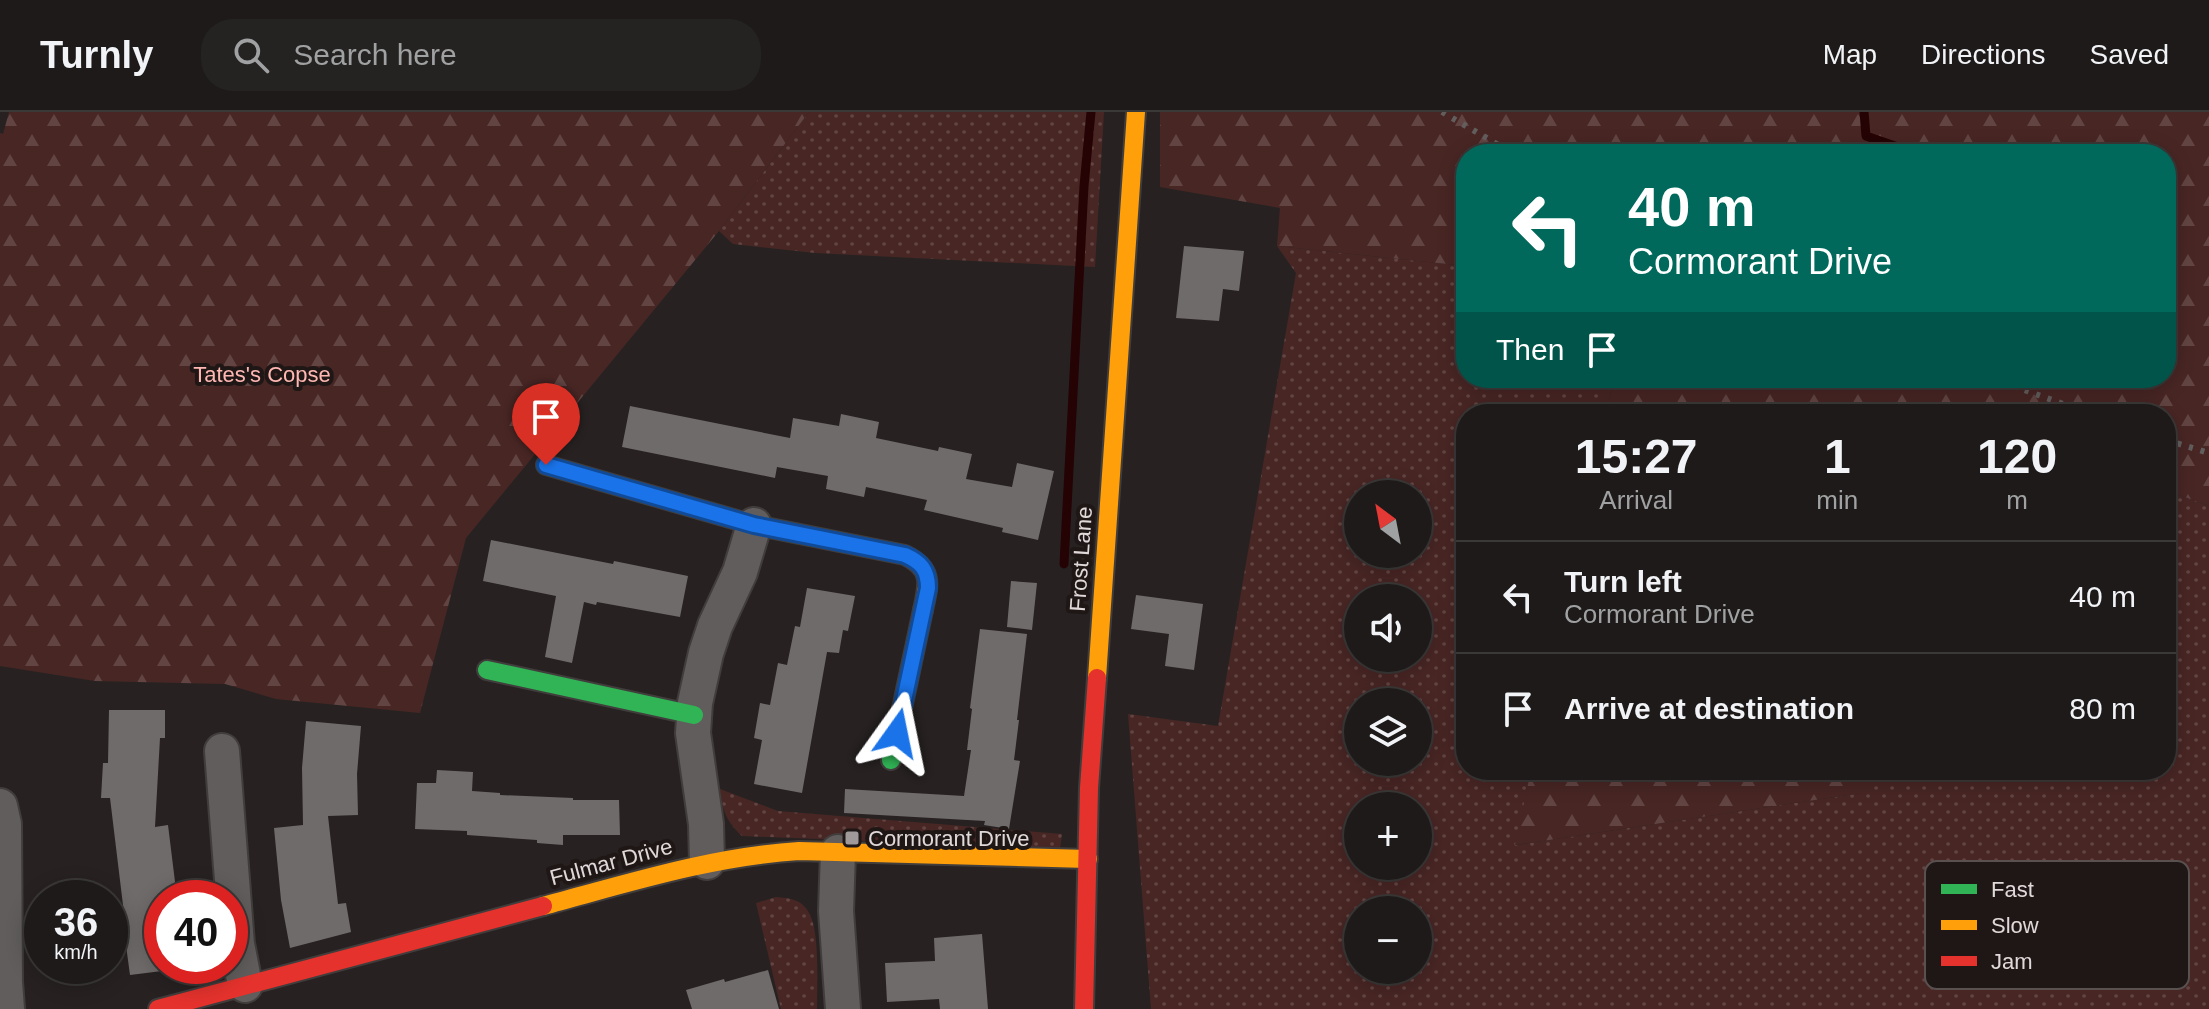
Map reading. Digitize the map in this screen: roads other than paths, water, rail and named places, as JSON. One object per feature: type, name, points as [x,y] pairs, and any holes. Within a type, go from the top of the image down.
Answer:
[{"type":"street","name":"Frost Lane","points":[[1084,1009],[1090,772],[1136,112]]},
{"type":"street","points":[[546,465],[754,525],[915,559],[926,571],[927,597],[891,760]]},
{"type":"street","points":[[707,862],[706,824],[693,733],[694,715],[706,653],[740,572],[754,525]]},
{"type":"street","points":[[487,670],[694,715]]},
{"type":"street","points":[[222,751],[237,944],[245,985]]},
{"type":"street","points":[[0,806],[4,824],[7,1009]]},
{"type":"street","name":"Fulmar Drive","points":[[158,1009],[707,862],[799,851],[1088,859]]},
{"type":"street","points":[[838,852],[836,911],[843,1009]]},
{"type":"waterway","points":[[1064,564],[1084,186],[1091,112]]},
{"type":"waterway","points":[[1864,112],[1866,136],[1889,144]]},
{"type":"railway","points":[[1442,112],[1497,144]]},
{"type":"railway","points":[[2019,388],[2063,404]]},
{"type":"railway","points":[[2176,443],[2209,453]]},
{"type":"place","name":"Cormorant Drive","points":[[852,838]]},
{"type":"park label","name":"Tates's Copse","points":[[262,374]]}]
